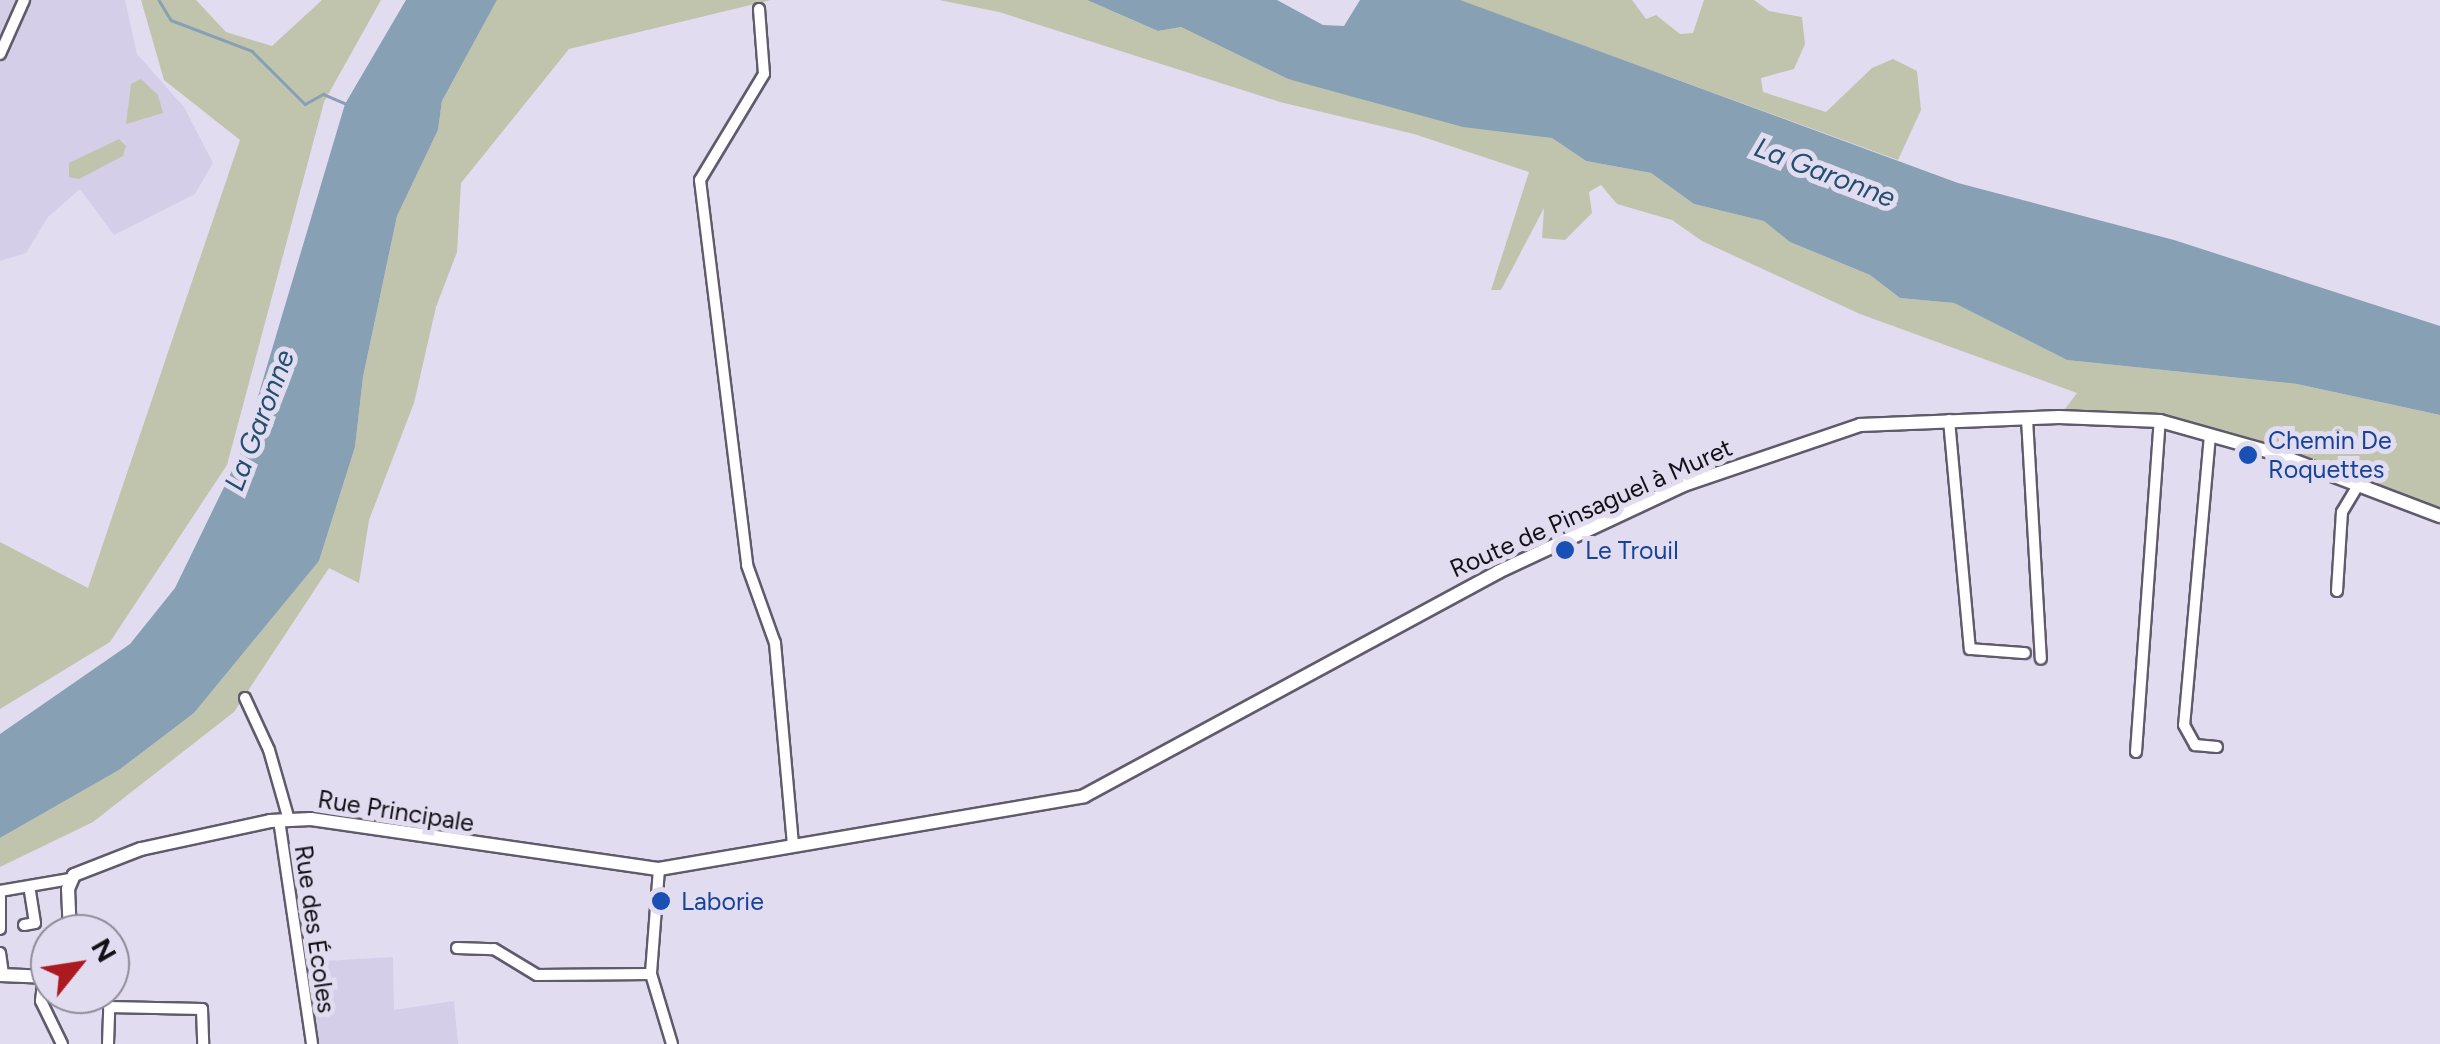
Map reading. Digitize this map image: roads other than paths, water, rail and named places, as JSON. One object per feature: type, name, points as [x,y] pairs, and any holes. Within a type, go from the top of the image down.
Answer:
[{"type":"street","points":[[0,54],[24,0]]},
{"type":"street","points":[[672,1044],[651,974],[659,869],[793,845],[774,643],[746,564],[700,180],[764,74],[759,9]]},
{"type":"street","points":[[2027,419],[2041,659]]},
{"type":"street","points":[[1949,420],[1970,649],[2025,654]]},
{"type":"street","name":"Route de Pinsaguel à Muret","points":[[793,845],[1084,796],[1444,599],[1684,485],[1860,425],[1949,420],[2160,421],[2360,482],[2440,516]]},
{"type":"street","points":[[2136,752],[2160,421]]},
{"type":"street","points":[[2210,434],[2184,725],[2194,745],[2217,747]]},
{"type":"street","points":[[2338,591],[2342,512],[2360,482]]},
{"type":"street","name":"Rue des Écoles","points":[[244,698],[269,750],[284,820],[312,1044]]},
{"type":"street","name":"Rue Principale","points":[[70,880],[141,849],[284,820],[659,869]]},
{"type":"street","points":[[0,929],[0,893],[70,880],[70,914]]},
{"type":"street","points":[[24,925],[35,923],[29,887]]},
{"type":"street","points":[[456,948],[494,949],[538,975],[651,974]]},
{"type":"street","points":[[0,953],[2,975],[30,976]]},
{"type":"street","points":[[108,1044],[109,1007],[202,1009],[203,1044]]},
{"type":"street","points":[[47,1014],[62,1044]]},
{"type":"water","name":"La Garonne","points":[[406,0],[497,0],[442,101],[438,130],[397,216],[363,377],[355,447],[319,561],[194,713],[119,770],[0,838],[0,734],[130,644],[175,588],[242,450],[345,104]]},
{"type":"water","name":"La Garonne","points":[[1087,0],[1277,0],[1323,25],[1344,26],[1360,0],[1460,0],[1958,183],[2174,240],[2440,326],[2440,415],[2297,384],[2067,360],[1954,303],[1900,298],[1870,275],[1790,242],[1764,221],[1694,204],[1651,173],[1586,161],[1552,138],[1463,127],[1288,79],[1181,27],[1158,31]]},
{"type":"waterway","points":[[159,0],[171,20],[252,51],[305,104],[323,94],[344,103]]},
{"type":"place","name":"Chemin De Roquettes","points":[[2248,455]]},
{"type":"place","name":"Le Trouil","points":[[1565,550]]},
{"type":"place","name":"Laborie","points":[[661,901]]}]
